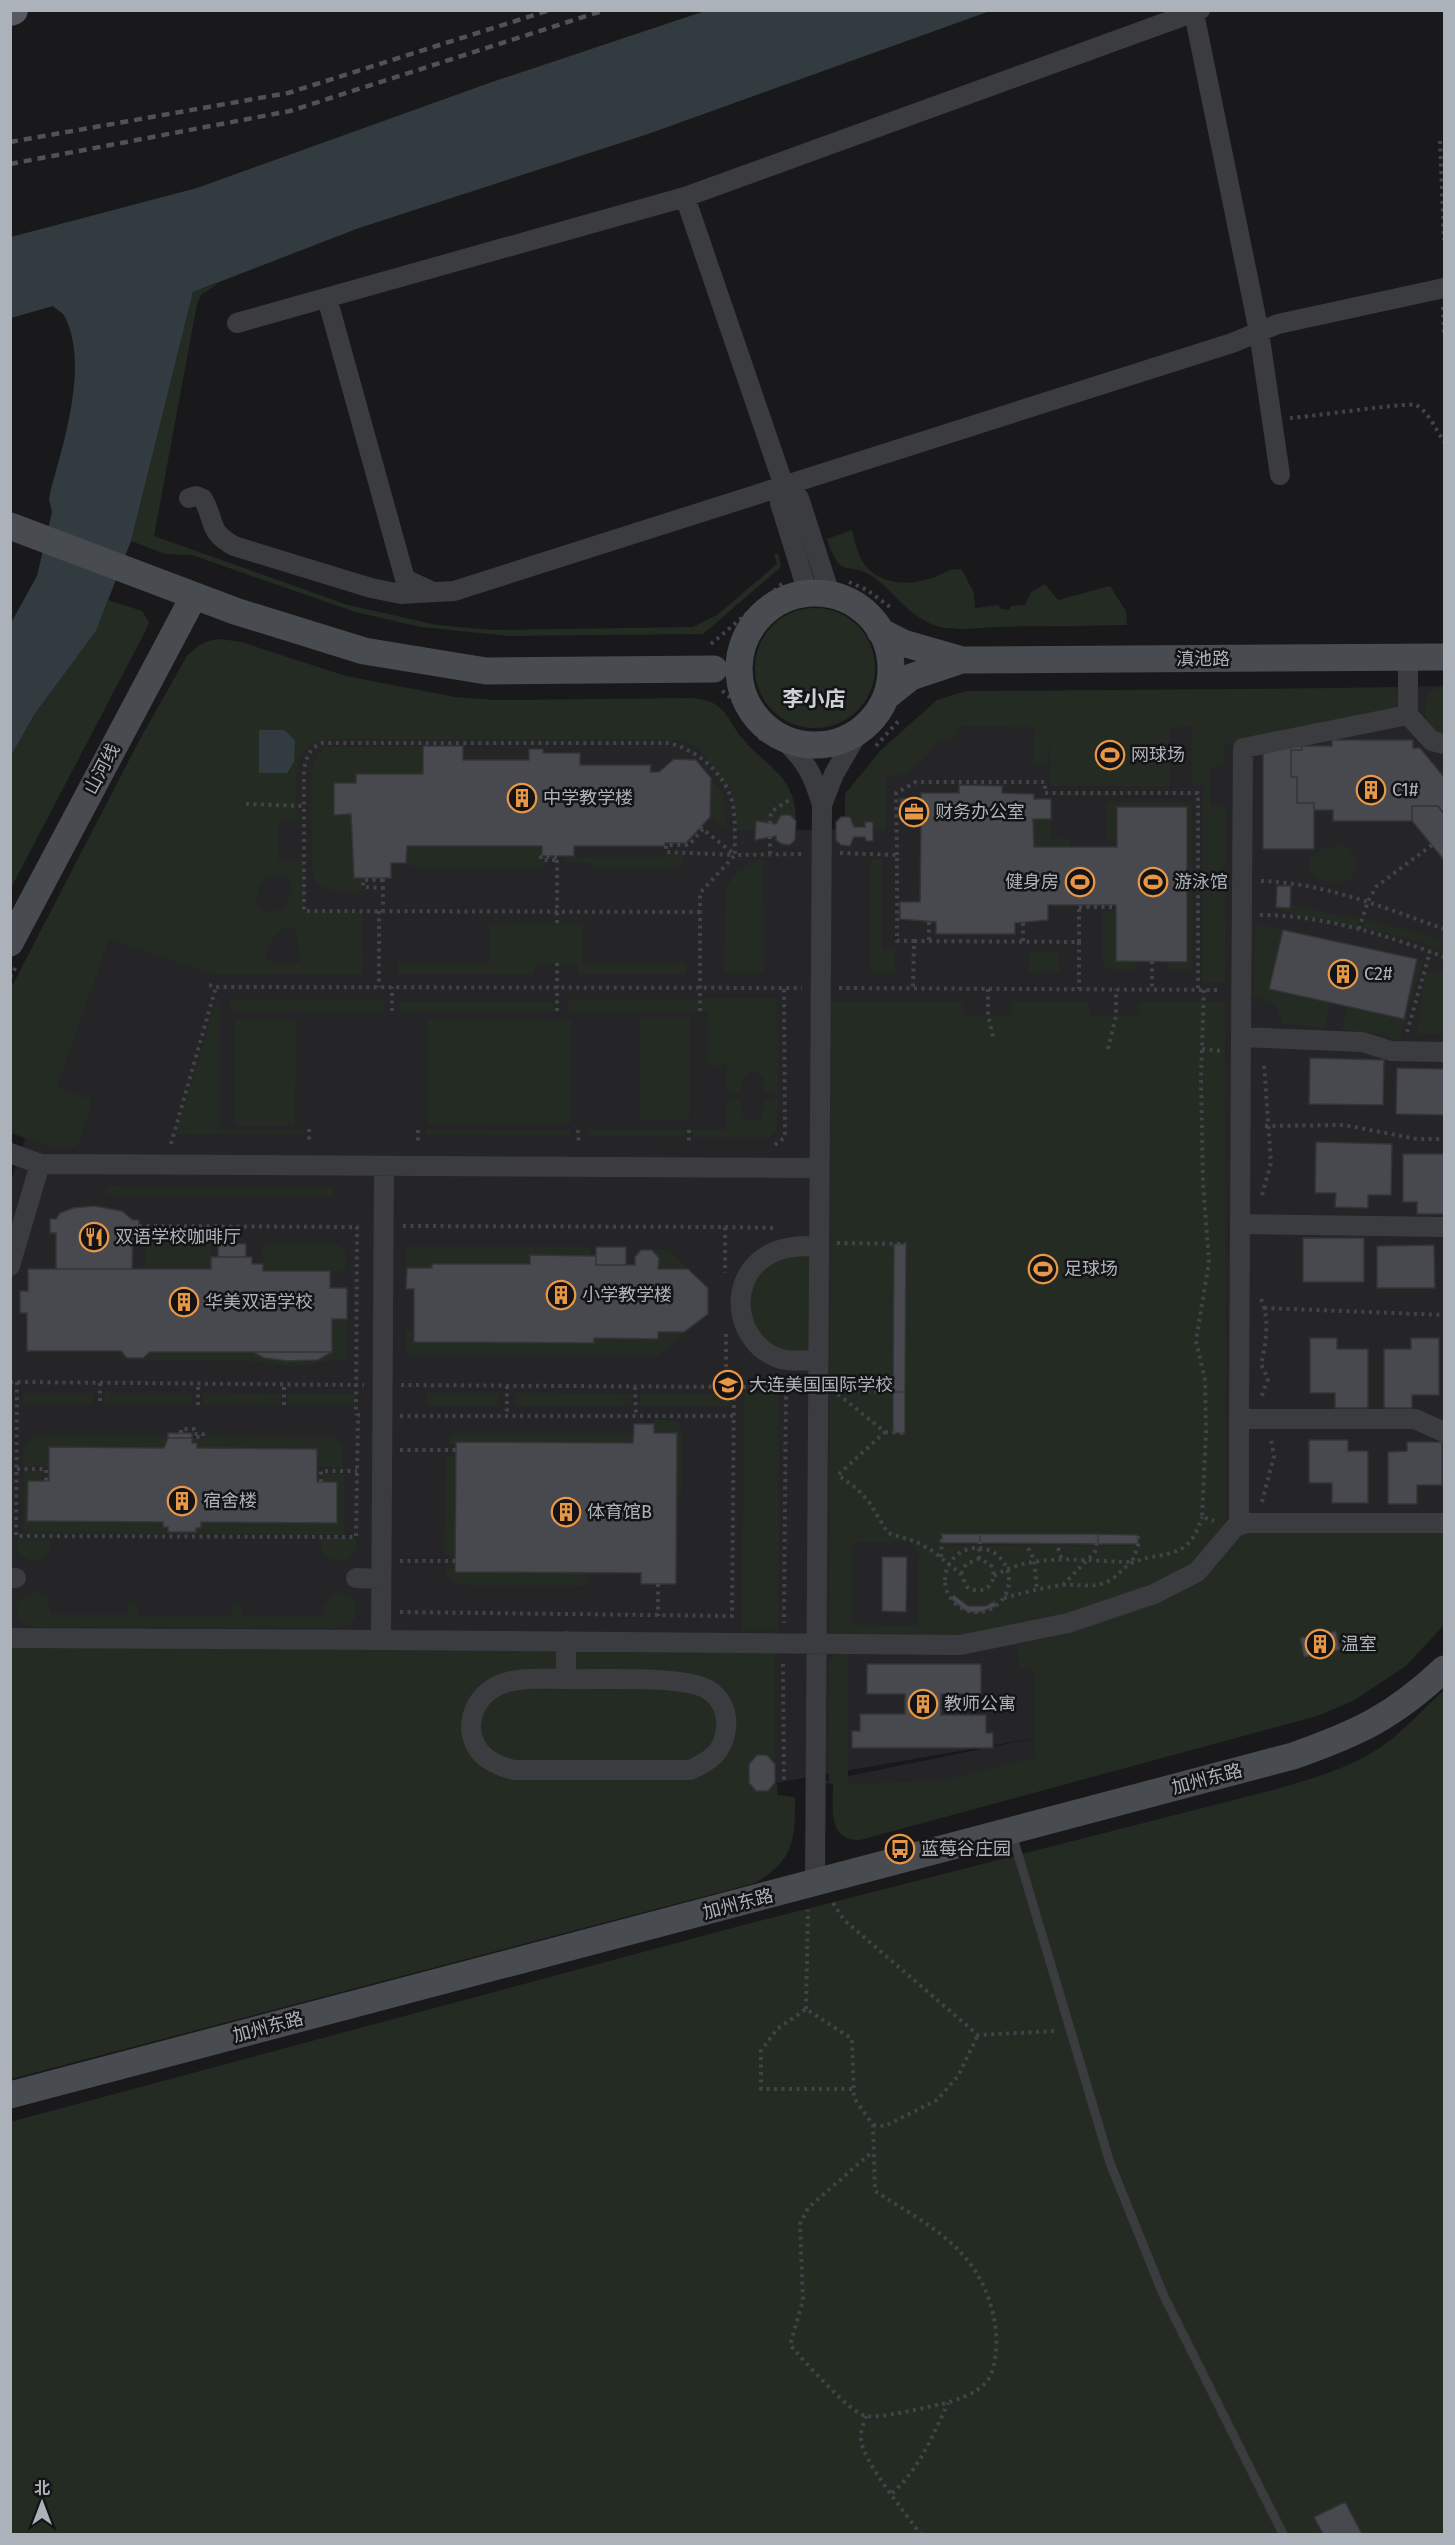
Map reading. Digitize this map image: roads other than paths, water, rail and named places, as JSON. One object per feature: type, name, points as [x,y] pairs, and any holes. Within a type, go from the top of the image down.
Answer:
[{"type":"street","points":[[237,323],[685,197],[1197,12],[1259,332],[1280,475]]},
{"type":"street","points":[[685,197],[784,486],[780,503],[819,593]]},
{"type":"street","points":[[189,498],[196,496],[203,499],[212,527],[219,537],[234,546],[361,586],[401,594],[454,591],[1232,343],[1278,324],[1444,288]]},
{"type":"street","points":[[327,298],[405,579],[422,588],[444,592]]},
{"type":"street","points":[[10,526],[114,563],[194,596],[364,651],[486,671],[714,677],[744,697]]},
{"type":"street","points":[[361,586],[382,580],[390,572],[397,550]]},
{"type":"street","points":[[714,677],[762,613],[784,599],[819,593],[858,605],[876,622],[888,645],[896,705]]},
{"type":"street","name":"山河线","points":[[16,950],[194,596]]},
{"type":"street","points":[[880,631],[903,644],[962,660]]},
{"type":"street","points":[[746,635],[741,657],[744,697],[753,715],[777,742],[801,756],[813,775],[822,805],[819,1168],[824,1244],[818,1360],[817,1644],[824,1893]]},
{"type":"street","name":"滇池路","points":[[962,660],[1444,657]]},
{"type":"street","points":[[1408,658],[1408,715],[1432,741],[1444,744]]},
{"type":"street","points":[[822,805],[834,774],[865,742],[873,717],[896,705],[910,677],[962,660]]},
{"type":"street","points":[[1238,1526],[1243,747],[1408,715]]},
{"type":"street","points":[[777,742],[817,745],[865,742]]},
{"type":"street","points":[[1241,1037],[1362,1042],[1391,1051],[1444,1052]]},
{"type":"street","points":[[10,1153],[40,1164],[819,1168]]},
{"type":"street","points":[[10,1266],[40,1164]]},
{"type":"street","points":[[381,1640],[384,1167]]},
{"type":"street","points":[[1240,1224],[1444,1227]]},
{"type":"street","points":[[818,1360],[783,1360],[766,1353],[752,1340],[743,1323],[740,1305],[743,1286],[751,1269],[765,1257],[781,1249],[824,1244]]},
{"type":"street","points":[[1239,1419],[1415,1419],[1444,1432]]},
{"type":"street","points":[[10,1638],[960,1645],[1068,1623],[1155,1594],[1197,1572],[1238,1526],[1262,1522],[1444,1523]]},
{"type":"street","points":[[356,1578],[381,1579]]},
{"type":"street","points":[[566,1641],[566,1679]]},
{"type":"street","name":"加州东路","points":[[10,2095],[824,1893],[1011,1832],[1293,1756],[1354,1734],[1397,1709],[1444,1669]]},
{"type":"street","points":[[566,1679],[682,1682],[706,1689],[721,1702],[725,1713],[726,1736],[721,1750],[714,1758],[690,1770],[514,1770],[502,1767],[483,1755],[473,1734],[472,1716],[477,1701],[486,1692],[516,1680],[566,1679]]},
{"type":"lane","points":[[1011,1832],[1110,2163],[1163,2294],[1283,2535]]},
{"type":"railway","points":[[10,142],[288,93],[550,10]]},
{"type":"railway","points":[[10,164],[290,111],[605,10]]},
{"type":"place","name":"网球场","points":[[1110,755]]},
{"type":"place","name":"C1#","points":[[1371,790]]},
{"type":"place","name":"中学教学楼","points":[[522,798]]},
{"type":"place","name":"财务办公室","points":[[914,812]]},
{"type":"place","name":"健身房","points":[[1080,882]]},
{"type":"place","name":"游泳馆","points":[[1153,882]]},
{"type":"place","name":"C2#","points":[[1343,974]]},
{"type":"place","name":"双语学校咖啡厅","points":[[94,1237]]},
{"type":"place","name":"足球场","points":[[1043,1269]]},
{"type":"place","name":"小学教学楼","points":[[561,1295]]},
{"type":"place","name":"华美双语学校","points":[[184,1302]]},
{"type":"place","name":"大连美国国际学校","points":[[728,1385]]},
{"type":"place","name":"宿舍楼","points":[[182,1501]]},
{"type":"place","name":"体育馆B","points":[[566,1512]]},
{"type":"place","name":"温室","points":[[1320,1644]]},
{"type":"place","name":"教师公寓","points":[[923,1704]]},
{"type":"place","name":"蓝莓谷庄园","points":[[900,1849]]},
{"type":"district","name":"李小店","points":[[814,699]]}]
